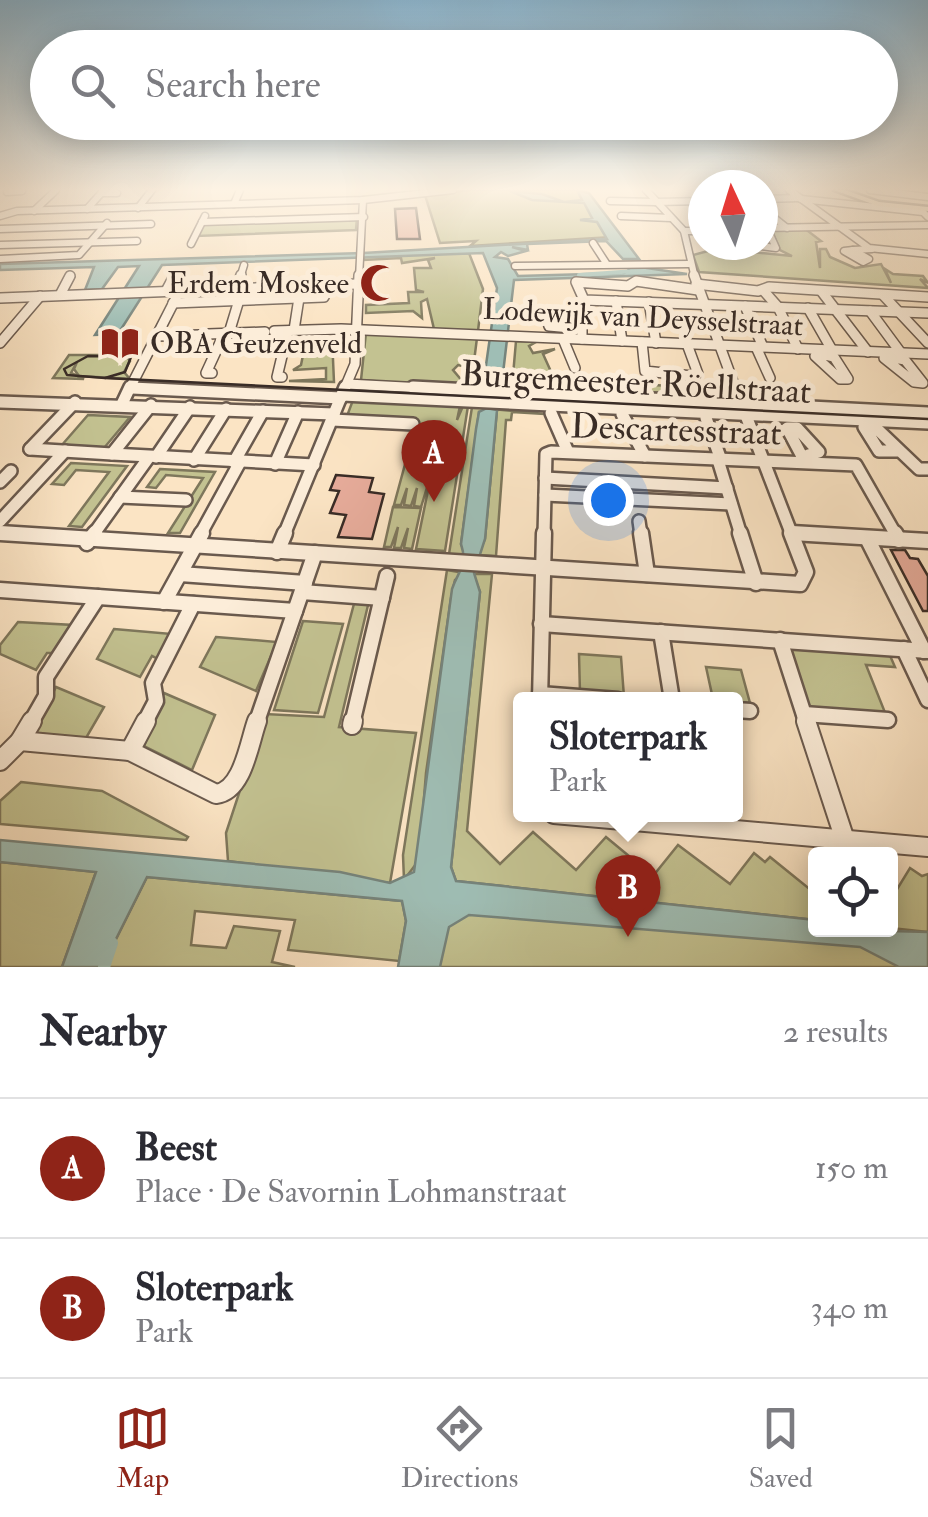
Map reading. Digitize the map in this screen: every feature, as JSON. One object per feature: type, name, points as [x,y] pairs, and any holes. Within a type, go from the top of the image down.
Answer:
[{"type":"street","points":[[19,258],[43,235]]},
{"type":"street","points":[[0,259],[79,255],[98,235]]},
{"type":"street","points":[[191,244],[195,235]]},
{"type":"street","points":[[277,552],[356,360],[361,235]]},
{"type":"street","points":[[0,533],[800,584],[807,576],[694,276],[685,235]]},
{"type":"street","points":[[851,235],[872,249]]},
{"type":"street","points":[[0,245],[137,240]]},
{"type":"street","points":[[594,244],[606,263]]},
{"type":"street","points":[[852,250],[928,254]]},
{"type":"street","points":[[569,254],[575,264]]},
{"type":"street","points":[[515,266],[558,269],[606,263],[763,290],[928,297]]},
{"type":"street","points":[[236,289],[244,265]]},
{"type":"street","points":[[60,295],[70,276]]},
{"type":"street","points":[[166,292],[174,276]]},
{"type":"street","points":[[694,276],[636,281],[628,286],[576,282],[580,298],[928,313]]},
{"type":"street","points":[[0,298],[358,284]]},
{"type":"street","points":[[173,303],[326,296],[329,285]]},
{"type":"street","points":[[628,286],[637,302]]},
{"type":"street","points":[[763,290],[778,308],[798,349]]},
{"type":"street","points":[[122,404],[179,291]]},
{"type":"street","points":[[822,292],[840,310],[868,352]]},
{"type":"street","points":[[883,295],[928,343]]},
{"type":"street","points":[[0,343],[40,296]]},
{"type":"street","points":[[282,377],[277,377],[299,298]]},
{"type":"street","points":[[212,373],[206,373],[239,300]]},
{"type":"street","points":[[616,301],[622,341]]},
{"type":"street","points":[[648,302],[656,342]]},
{"type":"street","points":[[745,306],[770,378]]},
{"type":"street","points":[[808,308],[823,351]]},
{"type":"street","points":[[870,311],[894,354]]},
{"type":"street","points":[[0,325],[16,324]]},
{"type":"street","points":[[560,326],[582,329],[582,340]]},
{"type":"street","name":"Lodewijk van Deysselstraat","points":[[157,336],[356,330],[928,354]]},
{"type":"street","points":[[564,338],[575,368]]},
{"type":"street","points":[[642,342],[645,371],[692,376],[698,374],[687,344]]},
{"type":"street","name":"Burgemeester Röellstraat","points":[[132,388],[742,403],[928,412]]},
{"type":"street","name":"Burgemeester Röellstraat","points":[[343,393],[928,423]]},
{"type":"street","points":[[0,402],[298,412],[412,424]]},
{"type":"street","points":[[75,402],[30,449],[314,465]]},
{"type":"street","points":[[112,454],[151,405]]},
{"type":"street","points":[[88,541],[190,407]]},
{"type":"street","points":[[194,460],[226,409]]},
{"type":"street","points":[[164,602],[263,411]]},
{"type":"street","points":[[275,464],[298,412]]},
{"type":"street","points":[[550,414],[568,452]]},
{"type":"street","points":[[622,414],[645,456]]},
{"type":"street","points":[[706,418],[757,584]]},
{"type":"street","points":[[0,521],[65,451]]},
{"type":"street","name":"Descartesstraat","points":[[545,478],[546,454],[568,452],[720,460],[803,458],[856,465],[900,540]]},
{"type":"street","points":[[900,452],[919,469],[928,469]]},
{"type":"street","points":[[0,482],[11,470]]},
{"type":"street","points":[[540,692],[545,478],[727,488]]},
{"type":"street","points":[[545,495],[732,504]]},
{"type":"street","points":[[120,496],[186,500]]},
{"type":"street","points":[[639,520],[647,574]]},
{"type":"street","points":[[792,533],[928,541]]},
{"type":"street","points":[[868,538],[926,651]]},
{"type":"street","points":[[20,741],[130,751],[216,794],[226,793],[235,784],[316,554]]},
{"type":"street","points":[[180,574],[382,598]]},
{"type":"street","points":[[352,725],[387,576]]},
{"type":"street","points":[[1,592],[295,611]]},
{"type":"street","points":[[0,760],[20,741],[46,696],[46,677],[98,596]]},
{"type":"street","points":[[130,751],[156,701],[153,684],[193,604]]},
{"type":"street","points":[[541,624],[926,651]]},
{"type":"street","points":[[661,632],[671,692]]},
{"type":"street","points":[[780,640],[845,840]]},
{"type":"street","points":[[904,649],[928,700]]},
{"type":"street","points":[[804,714],[888,720]]},
{"type":"street","points":[[700,822],[928,847]]},
{"type":"shaded area","points":[[438,235],[612,237],[470,246],[476,241],[440,243]]},
{"type":"shaded area","points":[[778,235],[813,235],[821,241],[816,242],[820,268],[820,249],[826,249],[830,257],[855,268],[881,264],[891,283],[885,269],[893,274],[923,276],[928,283],[920,279],[928,288],[699,272],[695,260],[778,260],[778,255],[792,256],[780,250]]},
{"type":"shaded area","points":[[469,253],[483,289],[478,331],[434,329],[427,299],[421,302],[422,318],[413,311],[366,313],[366,305],[409,303],[408,292],[424,292],[416,290],[414,268],[431,268],[428,260],[435,258],[402,263],[401,258],[364,260],[364,255]]},
{"type":"shaded area","points":[[366,332],[477,338],[471,385],[465,384],[467,367],[458,365],[453,370],[469,389],[361,380]]},
{"type":"shaded area","points":[[332,337],[334,382],[289,381],[326,379],[326,368],[293,370],[301,365],[305,345],[296,344],[297,339]]},
{"type":"shaded area","points":[[516,341],[536,342],[529,346],[533,353],[555,349],[543,354],[553,376],[565,381],[717,388],[719,395],[512,387]]},
{"type":"shaded area","points":[[69,355],[126,355],[130,361],[124,372],[130,379],[79,376],[74,369],[77,362],[71,373],[84,379],[53,378]]},
{"type":"shaded area","points":[[353,400],[460,406],[457,420],[463,406],[468,406],[445,551],[416,549],[432,471],[421,507],[414,506],[417,488],[411,506],[404,505],[407,488],[401,505],[394,505],[417,420],[347,416]]},
{"type":"shaded area","points":[[472,407],[545,414],[512,412],[511,420],[506,420],[496,556],[478,555],[485,539],[497,410],[479,412],[461,544],[466,555],[449,554]]},
{"type":"shaded area","points":[[88,415],[130,417],[104,448],[61,446]]},
{"type":"shaded area","points":[[71,463],[127,466],[82,527],[69,526],[109,472],[76,470],[64,485],[52,484]]},
{"type":"shaded area","points":[[160,469],[215,472],[180,533],[168,533],[203,478],[166,475],[156,488],[147,487]]},
{"type":"shaded area","points":[[393,507],[421,508],[412,549],[404,548],[408,528],[401,548],[394,548],[398,527],[391,547],[384,547]]},
{"type":"shaded area","points":[[447,570],[464,573],[455,580],[451,598],[426,773],[419,860],[404,880],[403,855]]},
{"type":"shaded area","points":[[473,574],[492,574],[467,831],[500,864],[533,832],[576,870],[606,837],[653,876],[678,845],[730,884],[754,853],[765,862],[770,857],[808,888],[808,919],[456,881],[451,867],[480,592]]},
{"type":"shaded area","points":[[355,600],[369,601],[339,727],[416,733],[390,883],[228,861],[226,833],[265,714],[324,717]]},
{"type":"shaded area","points":[[303,621],[343,624],[318,713],[274,710]]},
{"type":"shaded area","points":[[18,622],[73,625],[55,653],[47,653],[36,670],[0,654],[0,645]]},
{"type":"shaded area","points":[[114,629],[172,634],[158,659],[152,656],[140,677],[97,659]]},
{"type":"shaded area","points":[[216,637],[277,642],[256,691],[200,667]]},
{"type":"shaded area","points":[[783,644],[888,651],[895,667],[866,665],[886,715],[805,709]]},
{"type":"shaded area","points":[[579,654],[621,657],[624,692],[580,692]]},
{"type":"shaded area","points":[[706,667],[741,670],[750,703],[743,702],[743,692],[711,692]]},
{"type":"shaded area","points":[[56,687],[104,707],[86,738],[33,733]]},
{"type":"shaded area","points":[[164,693],[215,715],[192,770],[144,746]]},
{"type":"shaded area","points":[[21,782],[102,791],[188,837],[186,840],[0,824],[0,801]]},
{"type":"shaded area","points":[[0,862],[96,872],[62,967],[0,967]]},
{"type":"shaded area","points":[[910,868],[922,876],[928,874],[928,932],[898,929],[898,888]]},
{"type":"shaded area","points":[[147,877],[402,901],[406,921],[399,961],[288,950],[295,920],[195,911],[191,945],[226,948],[234,926],[280,931],[272,962],[295,967],[102,967]]},
{"type":"shaded area","points":[[440,909],[928,947],[928,967],[425,967]]},
{"type":"water","points":[[605,235],[621,235],[639,259],[623,259],[606,241],[527,244],[528,250],[512,247],[526,251],[508,256],[501,252],[495,257],[508,259],[518,276],[624,273],[629,270],[627,265],[687,274],[514,280],[502,382],[497,387],[483,386],[497,288],[483,253],[162,265],[118,334],[95,335],[139,266],[118,267],[102,289],[85,290],[94,267],[0,270],[0,264],[363,253],[607,239]]},
{"type":"water","points":[[487,408],[497,410],[485,539],[474,573],[480,592],[451,867],[456,881],[808,919],[808,937],[898,937],[898,931],[928,932],[928,967],[899,967],[860,947],[469,915],[449,927],[440,967],[398,967],[406,921],[402,901],[147,877],[102,967],[62,967],[96,872],[0,862],[0,840],[340,872],[390,883],[414,872],[452,589],[463,563],[461,544],[479,412]]},
{"type":"building","points":[[397,235],[420,235],[420,239],[397,239]]},
{"type":"building","points":[[336,475],[373,478],[369,492],[384,494],[372,539],[338,537],[346,515],[330,513],[339,491],[330,490]]},
{"type":"building","points":[[891,550],[905,550],[910,558],[918,559],[928,576],[928,611],[923,611]]},
{"type":"waterway","points":[[579,275],[635,271]]},
{"type":"waterway","points":[[104,967],[112,943]]},
{"type":"tram line","points":[[88,356],[131,357],[125,372],[105,378],[67,375],[64,369],[88,356]]},
{"type":"tram line","points":[[105,378],[928,419]]},
{"type":"place","name":"Erdem Moskee","points":[[379,283]]},
{"type":"place","name":"OBA Geuzenveld","points":[[120,343]]},
{"type":"place","name":"Beest","points":[[434,502]]},
{"type":"place","name":"Sloterpark","points":[[628,937]]}]
